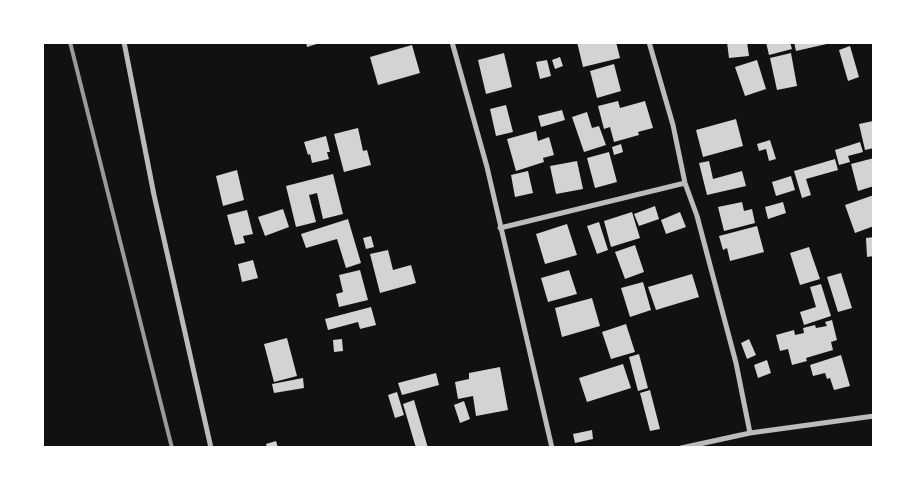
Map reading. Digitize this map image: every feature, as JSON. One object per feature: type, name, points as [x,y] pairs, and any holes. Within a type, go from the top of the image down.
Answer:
[{"type":"street","points":[[124,42],[154,195],[211,448]]},
{"type":"street","points":[[452,42],[487,167],[552,448]]},
{"type":"street","points":[[649,42],[672,125],[685,183],[697,216],[736,363],[750,433]]},
{"type":"street","points":[[500,228],[685,183]]},
{"type":"street","points":[[681,448],[750,433],[874,416]]},
{"type":"building","points":[[306,42],[320,42],[320,43],[307,47]]},
{"type":"building","points":[[577,42],[616,42],[620,58],[583,67]]},
{"type":"building","points":[[727,42],[747,42],[749,56],[729,58]]},
{"type":"building","points":[[766,42],[790,42],[792,49],[769,55]]},
{"type":"building","points":[[794,42],[831,42],[831,43],[796,51]]},
{"type":"building","points":[[412,45],[420,73],[378,85],[370,57]]},
{"type":"building","points":[[850,46],[859,77],[848,81],[839,50]]},
{"type":"building","points":[[504,53],[512,87],[486,94],[478,60]]},
{"type":"building","points":[[791,53],[797,86],[777,90],[770,58]]},
{"type":"building","points":[[560,57],[563,66],[555,69],[552,60]]},
{"type":"building","points":[[547,60],[551,76],[540,79],[536,62]]},
{"type":"building","points":[[757,60],[766,89],[745,96],[735,67]]},
{"type":"building","points":[[614,64],[621,91],[597,98],[590,71]]},
{"type":"building","points":[[618,101],[620,108],[645,101],[653,128],[638,132],[639,135],[614,142],[610,127],[604,129],[598,106]]},
{"type":"building","points":[[506,105],[513,132],[496,136],[490,109]]},
{"type":"building","points":[[562,110],[565,120],[541,127],[538,116]]},
{"type":"building","points":[[587,112],[592,128],[599,126],[606,145],[584,152],[572,117]]},
{"type":"building","points":[[736,119],[743,146],[703,157],[696,130]]},
{"type":"building","points":[[873,121],[874,148],[865,150],[859,124]]},
{"type":"building","points":[[358,128],[363,151],[367,150],[371,165],[344,172],[334,134]]},
{"type":"building","points":[[536,131],[538,141],[549,137],[554,155],[543,158],[544,162],[516,171],[507,139]]},
{"type":"building","points":[[326,136],[330,152],[327,152],[329,159],[312,163],[304,142]]},
{"type":"building","points":[[770,140],[776,159],[769,161],[766,149],[759,151],[757,144]]},
{"type":"building","points":[[860,142],[863,152],[848,156],[850,162],[839,165],[835,150]]},
{"type":"building","points":[[621,144],[623,152],[614,155],[612,147]]},
{"type":"building","points":[[609,152],[617,182],[595,188],[587,158]]},
{"type":"building","points":[[874,158],[874,186],[858,191],[851,164]]},
{"type":"building","points":[[835,159],[838,170],[806,179],[811,195],[802,198],[794,171]]},
{"type":"building","points":[[577,161],[583,189],[556,194],[550,166]]},
{"type":"building","points":[[709,161],[713,179],[742,171],[746,186],[707,195],[699,163]]},
{"type":"building","points":[[237,170],[244,200],[223,206],[216,176]]},
{"type":"building","points":[[528,171],[533,193],[515,197],[511,175]]},
{"type":"building","points":[[333,174],[343,214],[323,219],[317,193],[309,195],[316,222],[296,227],[286,186]]},
{"type":"building","points":[[791,176],[795,190],[776,196],[772,182]]},
{"type":"building","points":[[874,195],[874,226],[855,233],[845,205]]},
{"type":"building","points":[[742,202],[744,211],[752,209],[755,223],[724,231],[718,207]]},
{"type":"building","points":[[783,202],[786,213],[768,219],[765,207]]},
{"type":"building","points":[[655,206],[659,219],[639,226],[634,214]]},
{"type":"building","points":[[283,209],[289,227],[265,236],[258,217]]},
{"type":"building","points":[[247,210],[253,234],[243,236],[245,243],[235,245],[227,215]]},
{"type":"building","points":[[632,212],[640,238],[611,247],[604,221]]},
{"type":"building","points":[[680,212],[686,227],[666,234],[661,220]]},
{"type":"building","points":[[348,219],[361,263],[346,268],[337,239],[306,248],[301,234]]},
{"type":"building","points":[[599,222],[608,250],[597,254],[587,226]]},
{"type":"building","points":[[567,224],[577,255],[545,264],[536,234]]},
{"type":"building","points":[[757,226],[764,252],[730,261],[727,248],[723,250],[719,236]]},
{"type":"building","points":[[371,236],[374,247],[366,249],[363,238]]},
{"type":"building","points":[[874,237],[874,256],[867,257],[866,238]]},
{"type":"building","points":[[635,245],[644,272],[625,279],[615,252]]},
{"type":"building","points":[[809,247],[820,279],[800,285],[790,253]]},
{"type":"building","points":[[388,250],[393,270],[411,265],[416,283],[380,293],[370,254]]},
{"type":"building","points":[[253,260],[258,278],[242,282],[238,264]]},
{"type":"building","points":[[360,270],[368,300],[339,307],[336,294],[343,292],[339,275]]},
{"type":"building","points":[[569,270],[577,294],[548,302],[541,278]]},
{"type":"building","points":[[841,273],[852,308],[838,312],[827,277]]},
{"type":"building","points":[[692,274],[699,297],[656,310],[648,287]]},
{"type":"building","points":[[643,282],[651,310],[630,317],[621,288]]},
{"type":"building","points":[[821,284],[831,316],[804,325],[800,312],[816,307],[810,287]]},
{"type":"building","points":[[592,298],[600,326],[562,337],[555,308]]},
{"type":"building","points":[[371,307],[376,325],[360,329],[358,322],[328,330],[325,319]]},
{"type":"building","points":[[832,320],[837,340],[831,342],[833,350],[806,358],[807,361],[792,365],[788,349],[780,351],[776,335],[794,330],[795,335],[804,333],[803,328],[815,325],[816,328],[827,326],[825,322]]},
{"type":"building","points":[[626,324],[635,352],[611,359],[602,332]]},
{"type":"building","points":[[287,338],[297,376],[274,382],[264,344]]},
{"type":"building","points":[[342,339],[343,351],[334,352],[333,340]]},
{"type":"building","points":[[749,339],[756,355],[747,359],[741,343]]},
{"type":"building","points":[[639,354],[648,388],[638,391],[629,357]]},
{"type":"building","points":[[841,355],[850,386],[834,390],[830,378],[827,379],[825,373],[813,376],[810,365]]},
{"type":"building","points":[[767,360],[771,373],[758,378],[754,365]]},
{"type":"building","points":[[623,364],[631,388],[587,402],[579,378]]},
{"type":"building","points":[[500,367],[508,410],[476,416],[473,396],[458,399],[455,382],[469,379],[469,373]]},
{"type":"building","points":[[436,373],[439,385],[402,395],[398,383]]},
{"type":"building","points":[[303,378],[304,388],[274,393],[272,384]]},
{"type":"building","points":[[650,390],[660,429],[650,431],[640,393]]},
{"type":"building","points":[[397,392],[404,415],[395,418],[388,395]]},
{"type":"building","points":[[414,400],[428,448],[416,448],[403,404]]},
{"type":"building","points":[[464,401],[470,419],[460,423],[454,405]]},
{"type":"building","points":[[592,430],[593,439],[575,443],[573,434]]},
{"type":"building","points":[[276,441],[278,448],[267,448],[266,444]]},
{"type":"railway","points":[[70,42],[172,448]]}]
